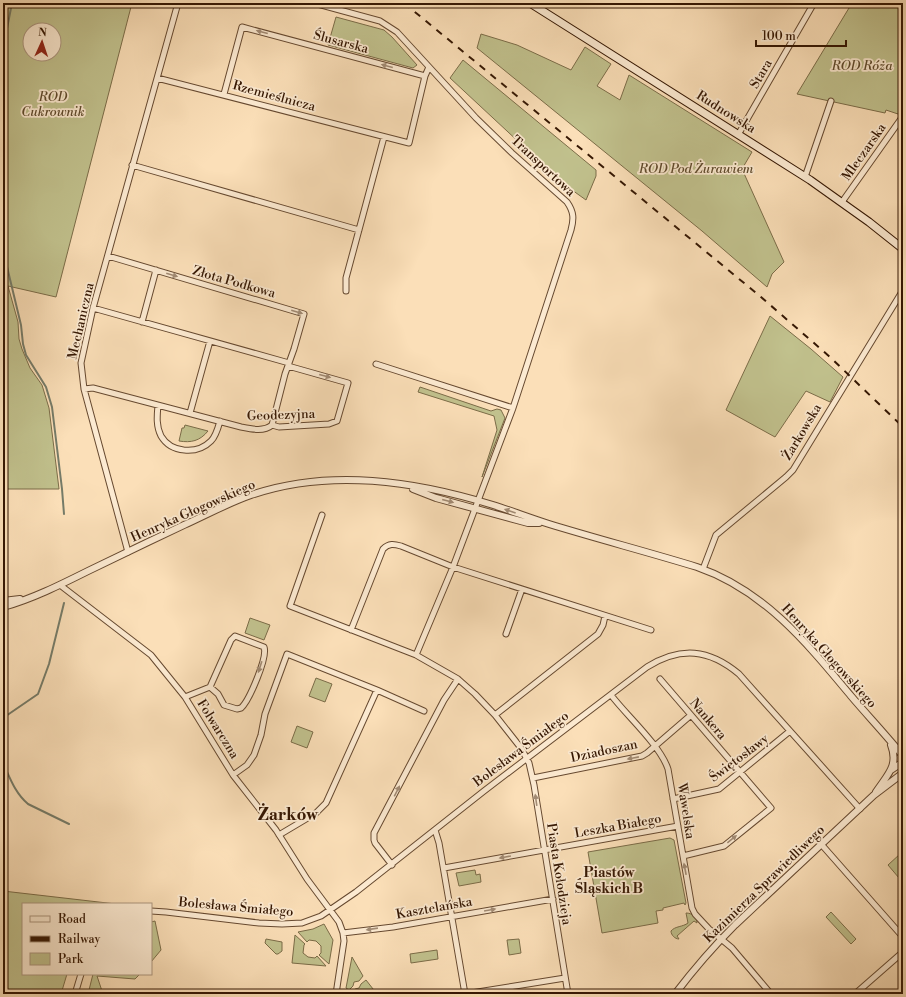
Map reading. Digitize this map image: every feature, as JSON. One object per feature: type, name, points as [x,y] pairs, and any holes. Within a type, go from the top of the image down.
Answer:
[{"type":"main road","name":"Rudnowska","points":[[530,3],[805,177],[842,202],[903,249]]},
{"type":"street","name":"Mechaniczna","points":[[128,552],[84,389],[81,363],[93,308],[178,3]]},
{"type":"street","name":"Transportowa","points":[[314,3],[380,21],[397,32],[512,153],[567,202],[574,215],[571,230],[513,408],[453,567],[416,655]]},
{"type":"street","name":"Stara","points":[[738,135],[814,3]]},
{"type":"street","name":"Ślusarska","points":[[224,94],[242,27],[425,76]]},
{"type":"street","points":[[425,76],[429,67]]},
{"type":"street","name":"Rzemieślnicza","points":[[157,78],[224,94],[409,143],[425,76]]},
{"type":"street","points":[[805,177],[831,101]]},
{"type":"street","name":"Mleczarska","points":[[842,202],[903,116]]},
{"type":"street","points":[[346,291],[346,278],[384,137]]},
{"type":"street","points":[[132,165],[359,230]]},
{"type":"street","name":"Złota Podkowa","points":[[108,256],[304,314],[288,364],[272,425]]},
{"type":"street","points":[[142,322],[156,270]]},
{"type":"street","name":"Żarkowska","points":[[703,569],[716,535],[793,470],[903,290]]},
{"type":"street","points":[[93,308],[288,364]]},
{"type":"street","points":[[190,413],[210,341]]},
{"type":"street","name":"Geodezyjna","points":[[84,389],[93,388],[220,422],[253,429],[264,429],[272,425],[279,427],[329,424],[337,421],[348,383],[288,364]]},
{"type":"street","points":[[376,364],[513,408]]},
{"type":"street","points":[[158,405],[157,420],[161,435],[170,445],[180,450],[192,450],[205,446],[214,436],[220,422]]},
{"type":"street","name":"Henryka Głogowskiego","points":[[3,607],[60,585],[218,509],[277,487],[302,482],[344,479],[373,480],[435,490],[478,501],[547,524],[703,569],[749,592],[768,606],[787,624],[830,670],[903,756]]},
{"type":"street","name":"Henryka Głogowskiego","points":[[398,484],[436,498],[528,523],[547,524]]},
{"type":"street","name":"Piasta Kołodzieja","points":[[322,515],[290,606],[416,655],[458,679],[476,694],[495,715],[527,758],[533,778],[568,994]]},
{"type":"street","points":[[351,630],[383,549],[389,545],[396,545],[453,567],[651,630]]},
{"type":"street","name":"Folwarczna","points":[[60,585],[151,655],[185,696],[233,775],[279,835],[306,879],[331,911]]},
{"type":"street","points":[[506,634],[522,589]]},
{"type":"street","name":"Henryka Głogowskiego","points":[[3,602],[29,598]]},
{"type":"street","points":[[495,715],[598,634],[603,625],[605,616]]},
{"type":"street","points":[[185,696],[210,687],[231,640],[235,636],[259,644],[265,648],[266,652],[249,698],[241,708],[237,709],[224,705],[218,694],[210,687]]},
{"type":"street","name":"Bolesława Śmiałego","points":[[152,911],[293,924],[317,918],[331,911],[527,758],[657,660],[685,653],[700,654],[716,658],[727,664],[739,674],[860,809]]},
{"type":"street","points":[[233,775],[247,765],[254,755],[261,735],[265,714],[287,654],[377,690],[424,711]]},
{"type":"street","points":[[392,864],[374,840],[374,834],[444,700],[458,679]]},
{"type":"street","name":"Nankera","points":[[660,679],[771,808],[724,846],[683,856]]},
{"type":"street","points":[[279,835],[316,813],[326,803],[377,690]]},
{"type":"street","name":"Wawelska","points":[[611,695],[666,762],[692,908],[695,914],[709,929],[722,938],[732,948],[771,994]]},
{"type":"street","name":"Dziadoszan","points":[[533,778],[642,756],[690,715]]},
{"type":"street","name":"Świętosławy","points":[[673,799],[719,789],[790,731]]},
{"type":"street","name":"Kazimierza Sprawiedliwego","points":[[874,795],[894,763],[894,756],[890,741]]},
{"type":"street","name":"Kazimierza Sprawiedliwego","points":[[891,770],[903,762]]},
{"type":"street","name":"Kazimierza Sprawiedliwego","points":[[675,994],[722,938],[874,795],[901,776]]},
{"type":"street","name":"Leszka Białego","points":[[444,868],[678,826]]},
{"type":"street","points":[[435,830],[438,836],[444,868],[465,994],[565,978]]},
{"type":"street","points":[[822,844],[903,937]]},
{"type":"street","name":"Kasztelańska","points":[[343,933],[552,899]]},
{"type":"street","points":[[331,911],[339,922],[343,933],[343,947],[336,994]]},
{"type":"street","points":[[855,994],[903,952]]},
{"type":"street","points":[[75,994],[81,975]]},
{"type":"green space","name":"ROD Cukrownik","points":[[3,3],[132,3],[56,297],[8,286],[18,322],[19,339],[22,349],[30,368],[42,385],[49,408],[59,489],[3,489]]},
{"type":"green space","name":"ROD Róża","points":[[852,3],[903,3],[903,106],[898,114],[886,110],[885,113],[797,94]]},
{"type":"green space","points":[[336,17],[384,30],[417,65],[413,68],[328,45]]},
{"type":"green space","name":"ROD Pod Żurawiem","points":[[481,34],[517,45],[571,70],[585,47],[611,64],[597,86],[620,100],[629,75],[752,152],[742,169],[784,262],[772,274],[767,287],[702,231],[477,48]]},
{"type":"green space","points":[[463,60],[596,170],[596,176],[586,200],[565,185],[450,78]]},
{"type":"green space","points":[[770,316],[843,377],[830,402],[806,391],[775,437],[726,410]]},
{"type":"green space","points":[[420,387],[491,411],[497,409],[501,410],[505,418],[482,477],[497,430],[494,416],[418,392]]},
{"type":"green space","points":[[185,425],[208,431],[198,439],[187,442],[179,441],[182,428],[184,428]]},
{"type":"green space","points":[[250,618],[270,625],[264,640],[245,633]]},
{"type":"green space","points":[[316,678],[332,684],[325,702],[309,696]]},
{"type":"green space","points":[[297,726],[313,732],[307,748],[291,742]]},
{"type":"green space","points":[[670,838],[674,840],[686,903],[685,905],[684,903],[656,911],[658,923],[602,933],[588,852]]},
{"type":"green space","points":[[900,854],[903,857],[903,875],[899,878],[888,865]]},
{"type":"green space","points":[[475,870],[476,875],[480,874],[481,882],[459,886],[456,873]]},
{"type":"green space","points":[[3,891],[107,903],[22,903],[22,975],[67,975],[61,994],[3,994]]},
{"type":"green space","points":[[831,912],[856,939],[851,944],[826,917]]},
{"type":"green space","points":[[686,913],[694,916],[697,923],[694,921],[677,936],[679,939],[676,938],[672,935],[671,931],[688,923]]},
{"type":"green space","points":[[155,921],[161,950],[152,961],[152,922]]},
{"type":"green space","points":[[324,924],[333,940],[329,964],[319,955],[321,953],[321,946],[316,941],[309,940],[307,942],[298,932],[313,929]]},
{"type":"green space","points":[[295,935],[305,944],[303,953],[308,957],[315,958],[317,956],[326,966],[292,963]]},
{"type":"green space","points":[[266,939],[282,942],[282,951],[276,954],[265,943]]},
{"type":"green space","points":[[519,939],[521,953],[509,955],[507,940]]},
{"type":"green space","points":[[437,950],[438,959],[411,963],[410,954]]},
{"type":"green space","points":[[352,957],[363,976],[359,981],[354,982],[353,986],[349,990],[346,988]]},
{"type":"green space","points":[[93,975],[139,975],[135,979],[97,976],[103,994],[88,994]]},
{"type":"green space","points":[[366,980],[377,994],[349,994],[355,989],[359,988]]},
{"type":"waterway","points":[[3,49],[12,3]]},
{"type":"waterway","points":[[3,250],[21,325],[26,355],[46,387],[52,407],[64,514]]},
{"type":"waterway","points":[[3,718],[38,694],[49,664],[64,603]]},
{"type":"waterway","points":[[3,763],[16,790],[23,800],[28,804],[69,824]]},
{"type":"railway","points":[[404,3],[761,297],[830,357],[903,427]]},
{"type":"district","name":"Żarków","points":[[288,815]]},
{"type":"district","name":"Piastów Śląskich B","points":[[609,882]]}]
